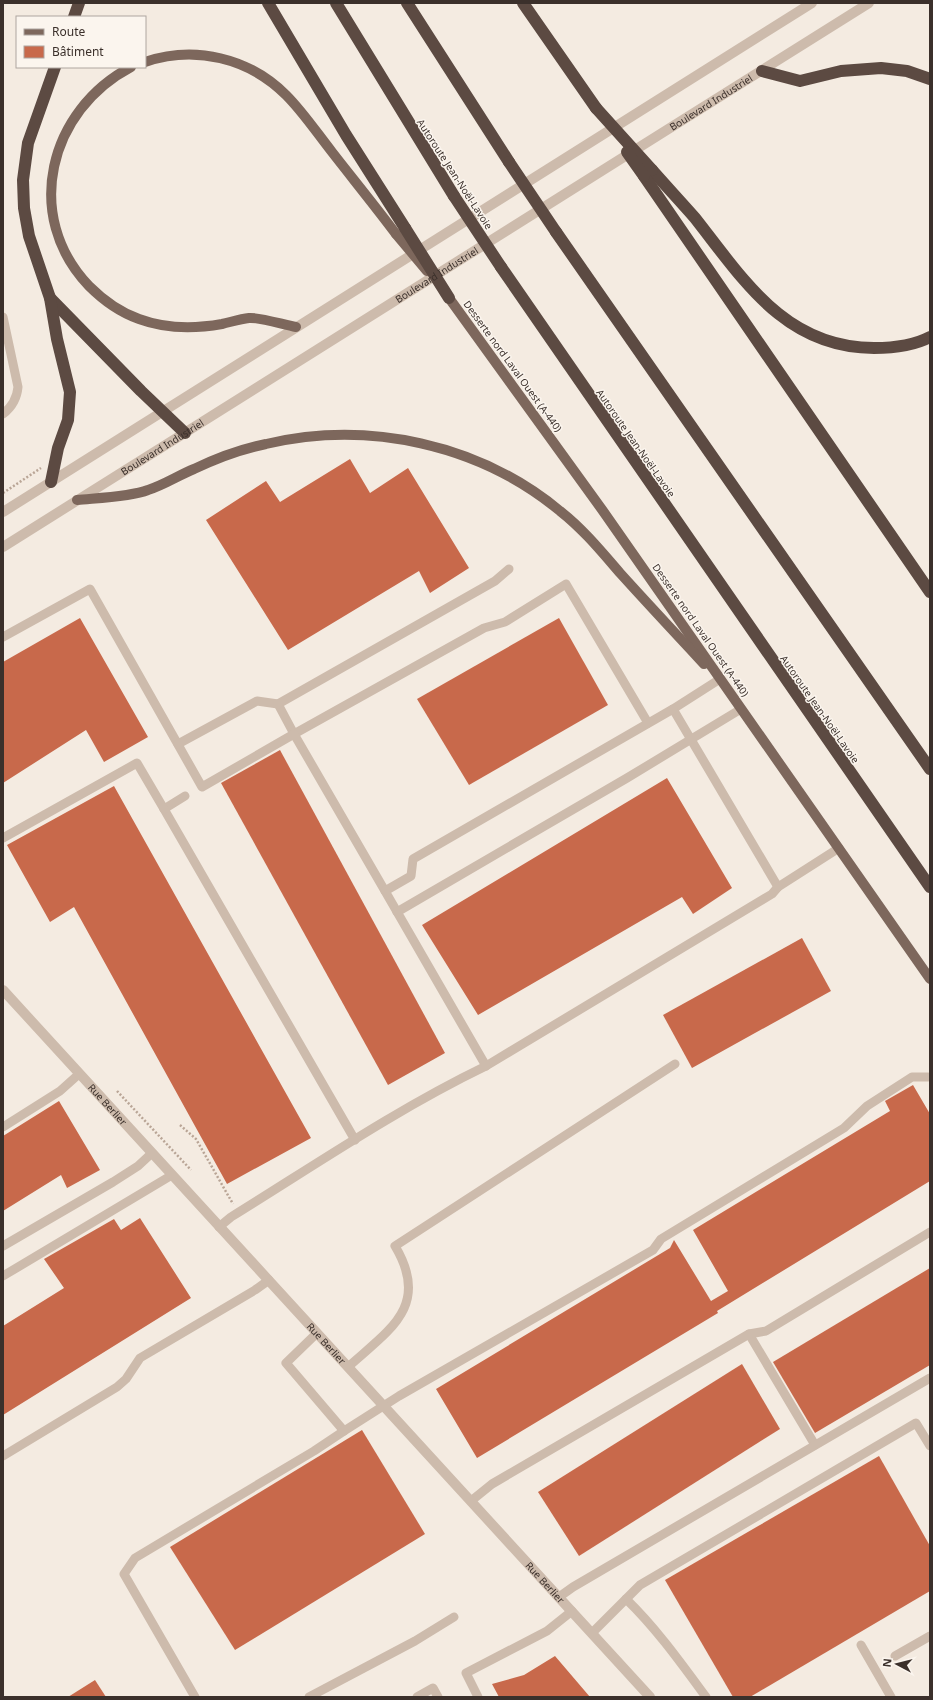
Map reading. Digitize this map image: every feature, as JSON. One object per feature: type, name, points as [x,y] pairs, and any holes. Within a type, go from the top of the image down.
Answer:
[{"type":"highway","points":[[74,16],[79,3]]},
{"type":"highway","points":[[268,3],[401,231],[449,298]]},
{"type":"highway","name":"Autoroute Jean-Noël-Lavoie","points":[[336,3],[454,196],[501,267],[930,887]]},
{"type":"highway","points":[[407,3],[509,162],[556,232],[930,769]]},
{"type":"highway","points":[[523,3],[596,108],[648,173],[930,592]]},
{"type":"highway","points":[[51,482],[58,448],[67,424],[70,406],[70,392],[57,339],[50,298],[29,236],[24,208],[23,180],[28,143],[55,68]]},
{"type":"highway","points":[[762,71],[800,81],[841,71],[881,68],[907,71],[930,79]]},
{"type":"highway","points":[[648,173],[694,218],[748,287],[774,310],[796,325],[826,340],[851,347],[897,347],[930,337]]},
{"type":"highway","points":[[50,298],[185,433]]},
{"type":"main road","points":[[146,62],[174,55],[199,54],[227,60],[264,77],[295,105],[401,231]]},
{"type":"main road","points":[[129,68],[109,80],[88,98],[71,120],[59,145],[52,172],[51,198],[58,235],[68,258],[83,279],[108,303],[127,314],[150,323],[174,327],[196,328],[249,318],[296,327]]},
{"type":"main road","name":"Desserte nord Laval Ouest (A-440)","points":[[449,298],[598,504],[719,680],[730,693],[930,979]]},
{"type":"main road","points":[[77,500],[146,491],[226,455],[289,439],[325,435],[366,435],[406,440],[441,449],[482,463],[503,473],[560,510],[591,539],[719,680]]},
{"type":"street","points":[[3,512],[812,3]]},
{"type":"street","name":"Boulevard Industriel","points":[[3,546],[869,3]]},
{"type":"street","name":"Rue Berlier","points":[[3,990],[650,1697]]},
{"type":"lane","points":[[3,317],[18,387],[16,399],[3,414]]},
{"type":"lane","points":[[178,744],[257,701],[278,704],[495,581],[509,569]]},
{"type":"lane","points":[[3,637],[90,590],[202,787],[484,628],[505,622],[566,584],[648,723]]},
{"type":"lane","points":[[385,891],[411,876],[413,859],[673,709],[719,680]]},
{"type":"lane","points":[[278,704],[486,1066]]},
{"type":"lane","points":[[673,709],[778,886]]},
{"type":"lane","points":[[397,912],[691,740],[741,709]]},
{"type":"lane","points":[[3,838],[137,763],[355,1140]]},
{"type":"lane","points":[[164,809],[185,796]]},
{"type":"lane","points":[[219,1227],[231,1217],[355,1140],[446,1086],[486,1066],[772,894],[778,886],[839,848]]},
{"type":"lane","points":[[348,1367],[396,1323],[408,1301],[409,1293],[406,1269],[395,1246],[675,1064]]},
{"type":"lane","points":[[3,1127],[60,1091],[79,1074]]},
{"type":"lane","points":[[195,1697],[124,1574],[135,1558],[314,1451],[399,1396],[653,1250],[661,1239],[844,1128],[867,1106],[912,1077],[929,1078]]},
{"type":"lane","points":[[3,1246],[119,1178],[138,1166],[152,1153]]},
{"type":"lane","points":[[3,1276],[172,1175]]},
{"type":"lane","points":[[470,1501],[492,1484],[749,1334],[766,1331],[930,1232]]},
{"type":"lane","points":[[3,1456],[118,1387],[126,1380],[140,1358],[255,1290],[269,1280]]},
{"type":"lane","points":[[317,1333],[286,1363],[344,1431]]},
{"type":"lane","points":[[749,1334],[815,1445]]},
{"type":"lane","points":[[559,1597],[573,1587],[930,1378]]},
{"type":"lane","points":[[592,1633],[640,1585],[916,1423],[930,1446]]},
{"type":"lane","points":[[626,1599],[638,1611],[676,1657],[706,1697]]},
{"type":"lane","points":[[478,1697],[466,1673],[547,1631],[572,1611]]},
{"type":"lane","points":[[309,1697],[415,1641],[454,1617]]},
{"type":"lane","points":[[896,1656],[930,1636]]},
{"type":"lane","points":[[861,1645],[891,1697]]},
{"type":"lane","points":[[417,1697],[433,1688],[438,1697]]},
{"type":"path","points":[[3,493],[13,486]]},
{"type":"path","points":[[117,1091],[191,1170]]},
{"type":"path","points":[[180,1125],[196,1139],[233,1203]]},
{"type":"building","points":[[350,459],[370,493],[408,468],[469,568],[430,593],[419,571],[288,650],[206,520],[266,481],[280,502]]},
{"type":"building","points":[[80,618],[148,737],[104,762],[86,730],[3,783],[3,662]]},
{"type":"building","points":[[559,618],[608,705],[469,785],[417,699]]},
{"type":"building","points":[[280,750],[445,1053],[388,1085],[221,783]]},
{"type":"building","points":[[667,778],[732,888],[693,914],[682,897],[478,1015],[422,925]]},
{"type":"building","points":[[114,786],[311,1138],[227,1184],[74,907],[50,922],[7,845]]},
{"type":"building","points":[[802,938],[831,991],[692,1068],[663,1015]]},
{"type":"building","points":[[913,1085],[930,1114],[930,1181],[717,1311],[718,1313],[477,1458],[436,1389],[670,1248],[674,1240],[711,1301],[728,1291],[693,1230],[890,1111],[885,1101]]},
{"type":"building","points":[[59,1101],[100,1170],[67,1188],[61,1175],[3,1211],[3,1136]]},
{"type":"building","points":[[140,1218],[191,1298],[3,1415],[3,1326],[64,1288],[44,1259],[114,1219],[121,1230]]},
{"type":"building","points":[[930,1268],[930,1365],[815,1433],[773,1362]]},
{"type":"building","points":[[742,1364],[780,1429],[579,1556],[538,1492]]},
{"type":"building","points":[[362,1430],[425,1534],[235,1650],[170,1547]]},
{"type":"building","points":[[879,1456],[930,1546],[930,1591],[750,1697],[733,1697],[665,1580]]},
{"type":"building","points":[[555,1656],[590,1697],[499,1697],[492,1684],[524,1675]]},
{"type":"building","points":[[95,1680],[106,1697],[68,1697]]}]
